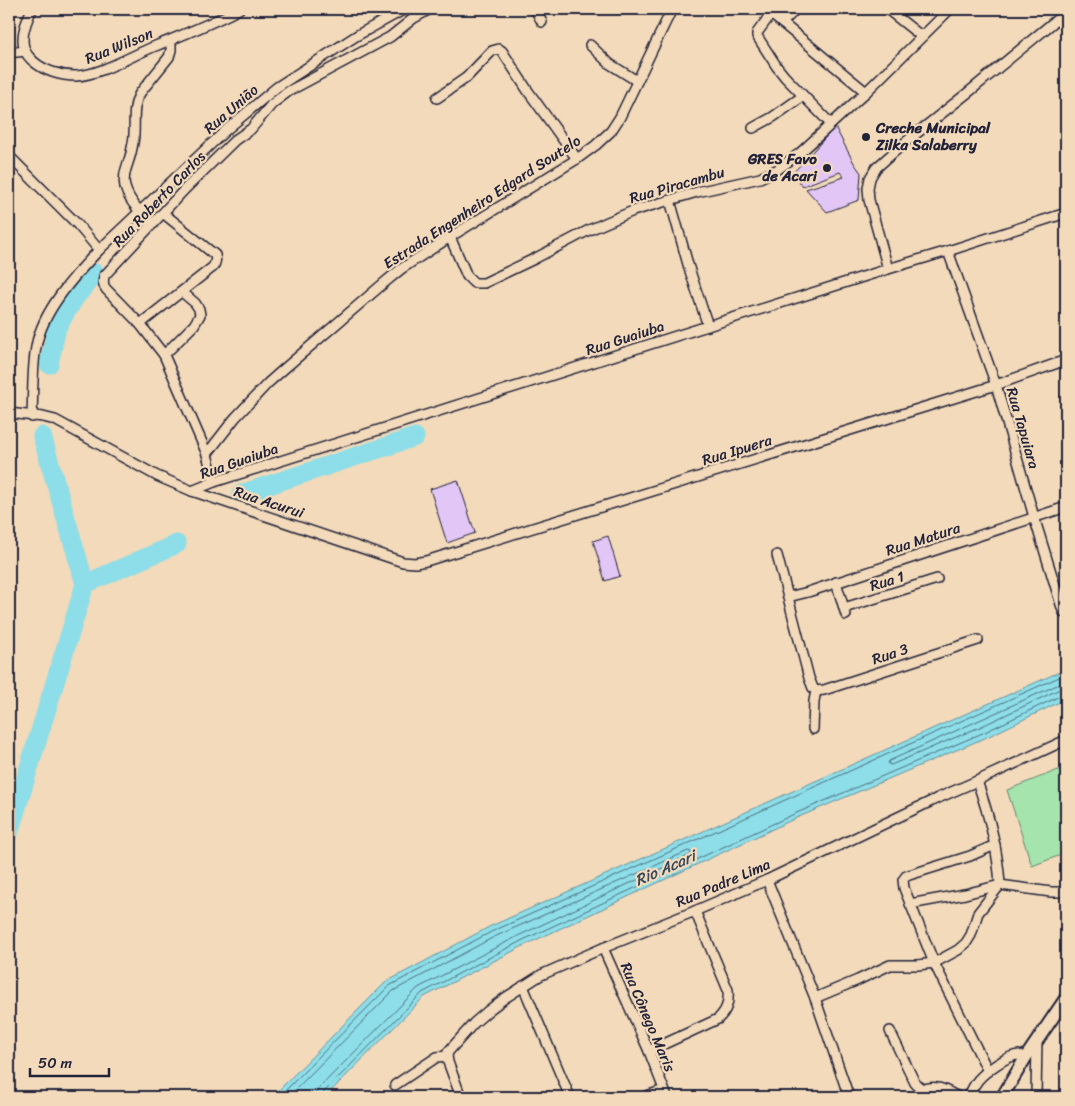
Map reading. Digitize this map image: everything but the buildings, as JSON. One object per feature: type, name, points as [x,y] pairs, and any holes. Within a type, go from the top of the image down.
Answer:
[{"type":"street","points":[[9,54],[25,51],[22,41],[25,24],[32,9]]},
{"type":"street","name":"Rua Wilson","points":[[25,51],[35,63],[47,69],[64,75],[89,74],[239,9]]},
{"type":"street","name":"Rua União","points":[[32,417],[36,346],[41,330],[47,316],[82,268],[226,130],[277,87],[395,11],[405,9]]},
{"type":"street","name":"Rua Roberto Carlos","points":[[214,482],[206,454],[164,355],[140,324],[106,290],[103,286],[103,281],[107,273],[191,182],[236,140],[251,129],[272,104],[289,91],[390,37],[414,18],[430,9]]},
{"type":"street","points":[[534,9],[542,22]]},
{"type":"street","name":"Estrada Engenheiro Edgard Soutelo","points":[[206,454],[235,418],[285,368],[396,274],[450,237],[577,159],[611,131],[672,9]]},
{"type":"street","points":[[782,23],[796,9]]},
{"type":"street","points":[[887,9],[921,36]]},
{"type":"street","name":"Rua Piracambu","points":[[450,237],[467,276],[474,283],[484,283],[589,230],[633,211],[697,192],[760,178],[778,169],[793,158],[866,92],[950,9]]},
{"type":"street","points":[[831,124],[785,77],[756,36],[768,11],[866,92]]},
{"type":"street","points":[[888,268],[869,200],[868,188],[870,178],[876,168],[902,144],[1066,12]]},
{"type":"street","points":[[356,36],[363,51]]},
{"type":"street","points":[[153,224],[140,211],[128,194],[124,186],[124,179],[134,134],[134,107],[140,93],[169,57],[171,40]]},
{"type":"street","points":[[590,45],[610,64],[637,82]]},
{"type":"street","points":[[437,98],[466,78],[492,51],[499,49],[577,159]]},
{"type":"street","points":[[330,53],[338,65]]},
{"type":"street","points":[[754,128],[803,96]]},
{"type":"street","points":[[9,156],[99,250]]},
{"type":"street","points":[[670,200],[708,326]]},
{"type":"street","points":[[140,324],[214,267],[216,259],[211,252],[163,213]]},
{"type":"street","name":"Rua Guaiuba","points":[[192,491],[214,482],[888,268],[1066,214]]},
{"type":"street","name":"Rua Tapuiara","points":[[948,251],[996,385],[1034,517],[1063,611],[1066,614]]},
{"type":"street","points":[[164,355],[194,325],[200,315],[195,303],[182,292]]},
{"type":"street","name":"Rua Ipuera","points":[[414,563],[426,561],[996,385],[1066,360]]},
{"type":"street","name":"Rua Acurui","points":[[9,414],[55,420],[157,476],[192,491],[398,560],[414,563]]},
{"type":"street","name":"Rua Matura","points":[[788,597],[1066,507]]},
{"type":"street","points":[[777,556],[808,678],[814,688],[813,729]]},
{"type":"street","name":"Rua 1","points":[[836,582],[845,612],[937,579]]},
{"type":"street","name":"Rua 3","points":[[814,688],[824,690],[978,640]]},
{"type":"street","name":"Rua Padre Lima","points":[[447,1056],[451,1048],[474,1023],[523,986],[541,975],[767,880],[938,798],[1066,740]]},
{"type":"street","points":[[815,998],[890,965],[918,966],[934,963],[958,950],[966,943],[971,935],[978,913],[1000,885],[995,845],[986,805],[977,781]]},
{"type":"street","points":[[988,1071],[934,963],[903,883],[904,877],[970,856],[995,845]]},
{"type":"street","points":[[767,880],[815,998],[850,1097]]},
{"type":"street","points":[[910,904],[1000,885],[1051,892],[1066,892]]},
{"type":"street","points":[[649,1052],[718,1019],[726,1011],[729,1000],[728,990],[695,911]]},
{"type":"street","name":"Rua Cônego Maris","points":[[603,948],[649,1052],[665,1094]]},
{"type":"street","points":[[523,986],[570,1097]]},
{"type":"street","points":[[1002,1097],[1026,1057],[1066,998]]},
{"type":"street","points":[[890,1031],[917,1086],[927,1090],[939,1088],[958,1097]]},
{"type":"street","points":[[1036,1097],[1037,1040]]},
{"type":"street","points":[[395,1085],[437,1056],[447,1056],[461,1097]]},
{"type":"street","points":[[968,1097],[978,1080],[988,1071],[1004,1060],[1014,1056],[1026,1057]]},
{"type":"street","points":[[644,1097],[665,1094]]},
{"type":"green space","points":[[1066,767],[1066,853],[1032,866],[1007,790]]},
{"type":"water","name":"Rio Acari","points":[[1066,669],[1066,699],[987,737],[794,819],[525,945],[424,997],[325,1097],[272,1097],[386,982],[489,927]]},
{"type":"waterway","points":[[49,364],[57,327],[74,299],[95,273]]},
{"type":"waterway","points":[[9,833],[85,584],[42,436]]},
{"type":"waterway","points":[[241,494],[415,437]]},
{"type":"waterway","points":[[85,584],[177,544]]},
{"type":"place","name":"Creche Municipal Zilka Salaberry","points":[[866,137]]},
{"type":"place","name":"GRES Favo de Acari","points":[[827,168]]}]
